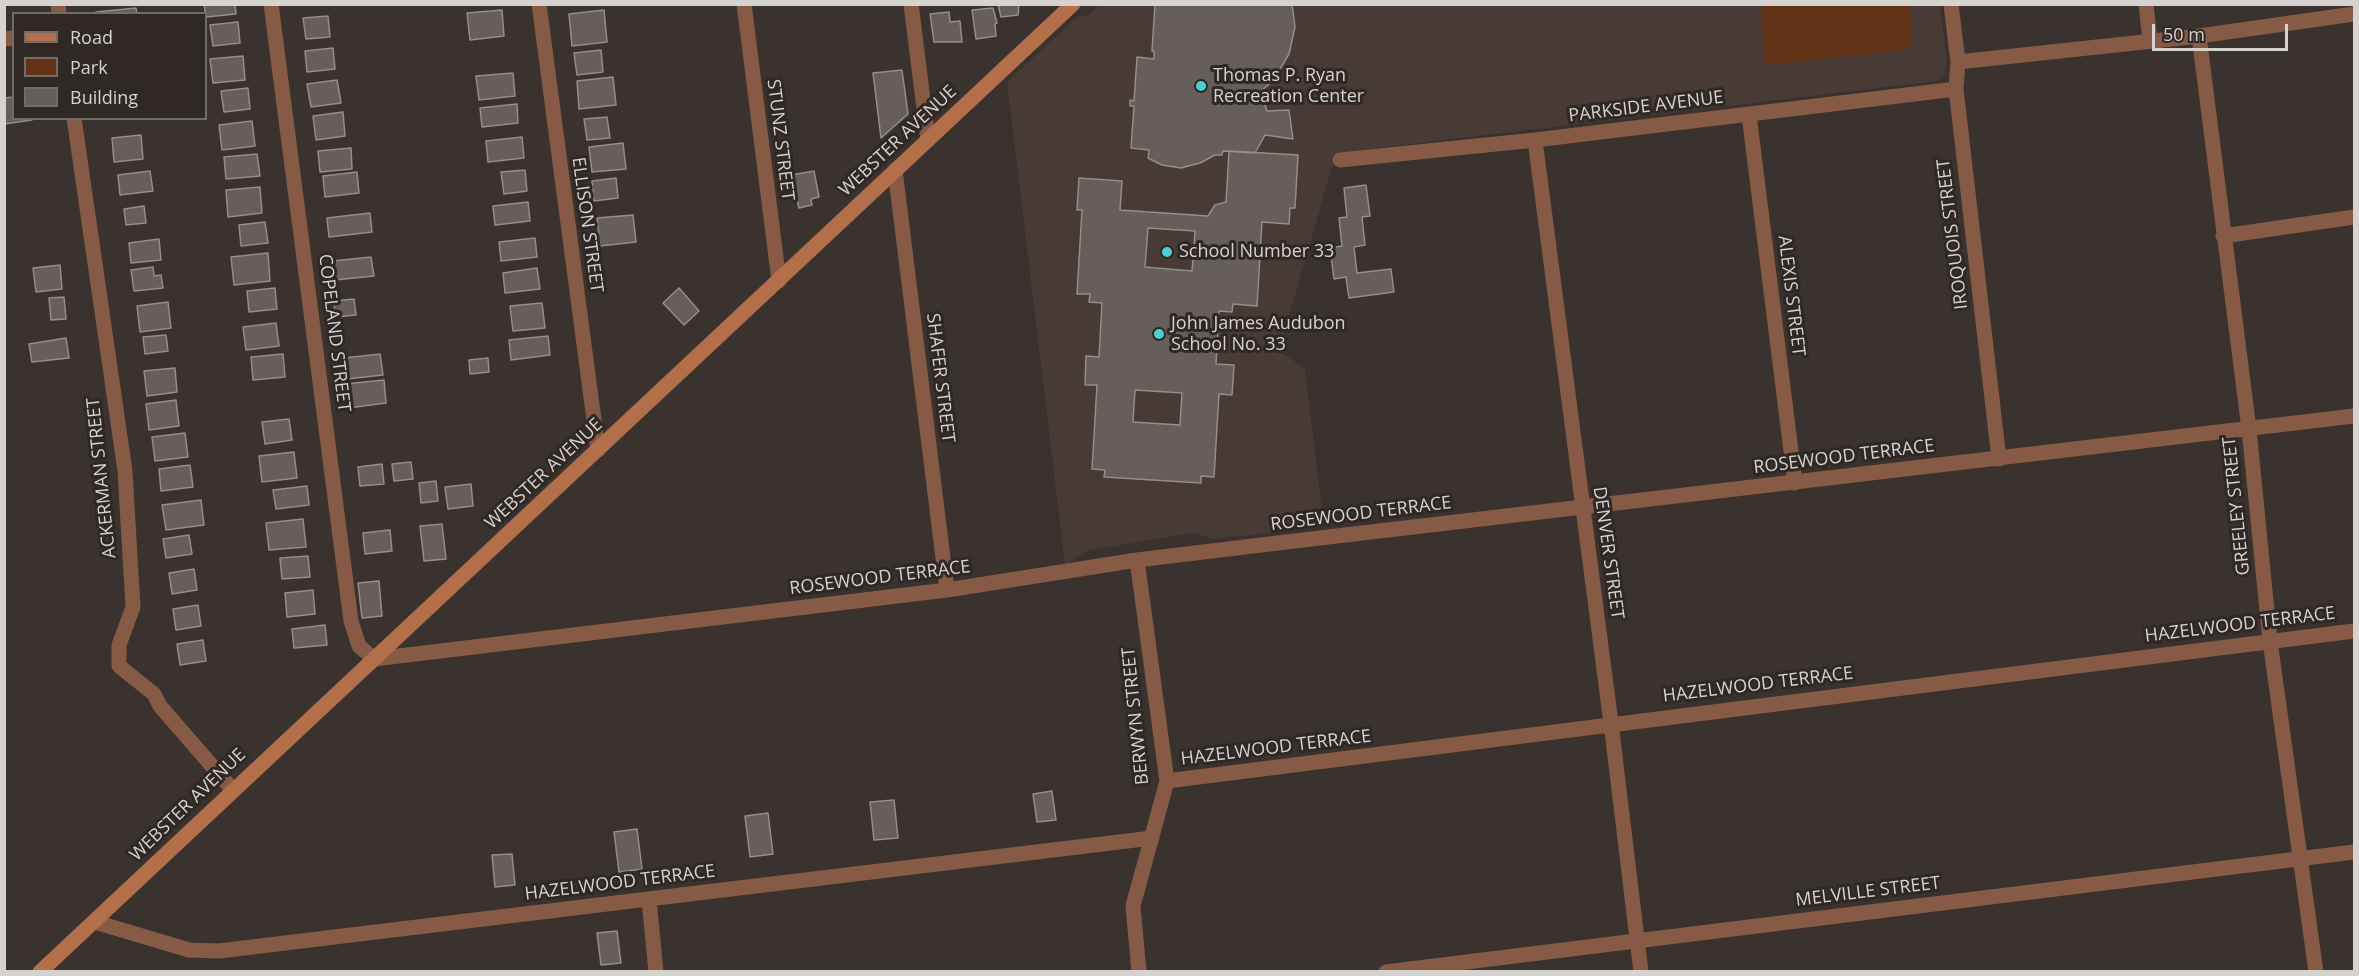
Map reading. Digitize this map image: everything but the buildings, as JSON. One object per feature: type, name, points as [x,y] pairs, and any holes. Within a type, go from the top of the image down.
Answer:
[{"type":"street","name":"COPELAND STREET","points":[[271,4],[351,621],[359,646],[374,659]]},
{"type":"street","name":"ELLISON STREET","points":[[539,4],[598,450]]},
{"type":"street","name":"STUNZ STREET","points":[[744,4],[779,281]]},
{"type":"street","points":[[910,4],[928,140]]},
{"type":"street","name":"WEBSTER AVENUE","points":[[40,972],[232,789],[598,450],[1073,4]]},
{"type":"street","name":"IROQUOIS STREET","points":[[1951,4],[1958,62],[1956,89],[1999,459]]},
{"type":"street","points":[[2146,4],[2150,41]]},
{"type":"street","points":[[1958,62],[2199,36],[2355,14]]},
{"type":"street","name":"GREELEY STREET","points":[[2199,36],[2248,429],[2270,641],[2316,972]]},
{"type":"street","name":"PARKSIDE AVENUE","points":[[1340,160],[1535,140],[1956,89]]},
{"type":"street","name":"ALEXIS STREET","points":[[1749,115],[1795,483]]},
{"type":"street","name":"ACKERMAN STREET","points":[[74,120],[125,471],[133,607],[119,645],[119,666],[154,694],[160,706],[232,789]]},
{"type":"street","name":"DENVER STREET","points":[[1535,140],[1641,972]]},
{"type":"street","name":"SHAFER STREET","points":[[895,170],[947,590]]},
{"type":"street","points":[[2223,236],[2355,218]]},
{"type":"street","name":"ROSEWOOD TERRACE","points":[[374,659],[947,590],[1137,560],[2355,416]]},
{"type":"street","name":"BERWYN STREET","points":[[1137,560],[1167,782],[1133,906],[1139,972]]},
{"type":"street","name":"HAZELWOOD TERRACE","points":[[1167,782],[1611,723],[2355,631]]},
{"type":"street","name":"HAZELWOOD TERRACE","points":[[95,922],[189,950],[219,951],[1152,838]]},
{"type":"street","name":"MELVILLE STREET","points":[[1386,972],[2355,852]]},
{"type":"street","points":[[649,899],[657,972]]},
{"type":"shaded area","name":"School Number 33","points":[[1100,4],[1940,5],[1947,62],[1944,75],[1936,81],[1336,153],[1279,350],[1305,369],[1324,527],[1214,539],[1193,533],[1086,551],[1065,565],[1007,82],[1077,17],[1089,15]]},
{"type":"green space","points":[[1761,5],[1909,5],[1912,43],[1906,50],[1765,65]]},
{"type":"place","name":"Thomas P. Ryan Recreation Center","points":[[1201,86]]},
{"type":"place","name":"School Number 33","points":[[1167,252]]},
{"type":"place","name":"John James Audubon School No. 33","points":[[1159,334]]}]
